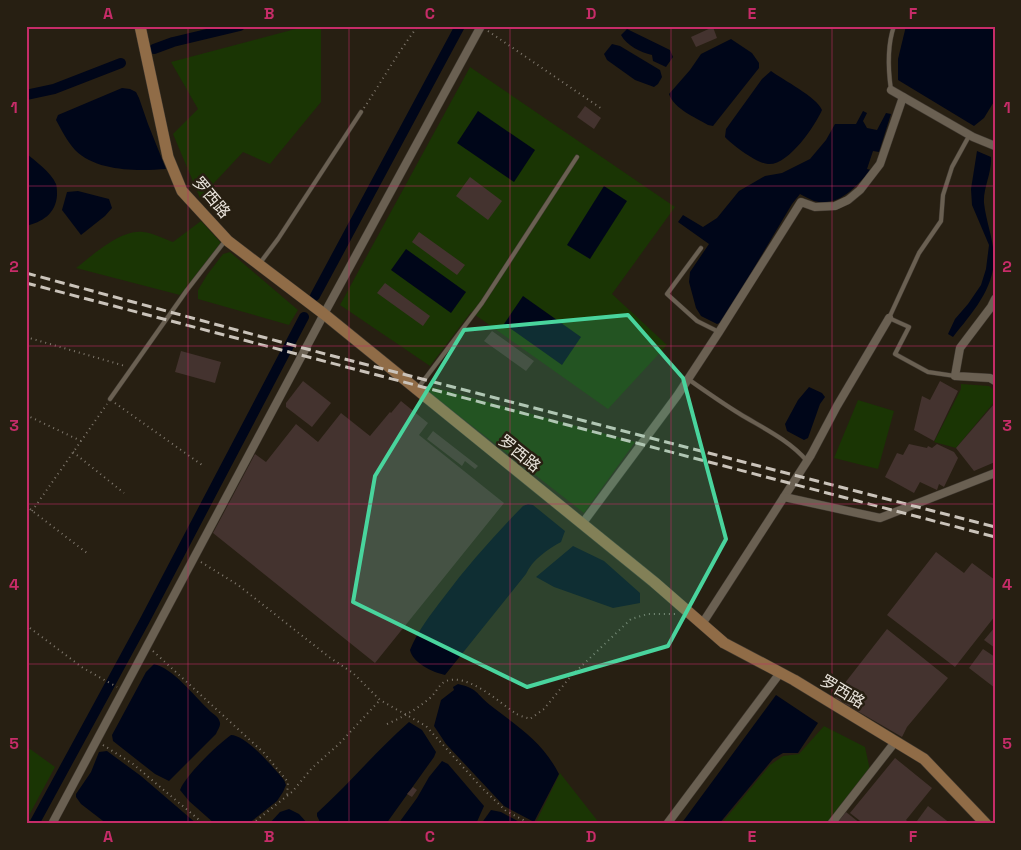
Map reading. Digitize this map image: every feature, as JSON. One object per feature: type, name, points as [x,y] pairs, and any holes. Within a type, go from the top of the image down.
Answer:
[{"type":"street","name":"罗西路","points":[[140,26],[168,157],[182,191],[226,239],[324,314],[582,524],[724,643],[780,673],[924,759],[986,824]]},
{"type":"street","points":[[52,824],[324,314],[481,26]]},
{"type":"street","points":[[891,90],[969,135],[995,146]]},
{"type":"street","points":[[582,524],[688,379],[801,202],[814,208],[835,206],[848,200],[860,190],[880,164],[903,97]]},
{"type":"street","points":[[995,299],[960,348],[955,376],[990,378],[995,381]]},
{"type":"street","points":[[702,624],[807,461],[889,318]]},
{"type":"street","points":[[784,497],[880,518],[995,473]]},
{"type":"street","points":[[667,824],[780,673]]},
{"type":"street","points":[[831,824],[894,742]]},
{"type":"lane","points":[[891,90],[890,36],[894,26]]},
{"type":"lane","points":[[258,264],[278,239],[361,112]]},
{"type":"lane","points":[[955,376],[928,372],[895,354],[908,328],[889,318],[919,253],[941,221],[944,195],[952,167],[969,135]]},
{"type":"lane","points":[[416,389],[482,303],[577,156]]},
{"type":"lane","points":[[110,399],[187,290],[226,239]]},
{"type":"lane","points":[[701,248],[667,294],[698,321],[719,332]]},
{"type":"lane","points":[[688,379],[738,413],[780,438],[800,452],[807,461]]},
{"type":"path","points":[[361,112],[402,47],[418,26]]},
{"type":"path","points":[[481,26],[602,109]]},
{"type":"path","points":[[26,337],[132,368]]},
{"type":"path","points":[[32,511],[110,399],[202,465]]},
{"type":"path","points":[[26,414],[81,441]]},
{"type":"path","points":[[74,452],[124,493]]},
{"type":"path","points":[[26,506],[87,553]]},
{"type":"path","points":[[194,557],[238,585],[329,657],[353,673],[380,700],[426,726],[506,812],[531,824]]},
{"type":"path","points":[[387,724],[406,715],[432,696],[446,681],[459,680],[472,684],[517,714],[530,719],[544,709],[571,676],[631,619],[648,614],[674,614],[684,608]]},
{"type":"path","points":[[26,625],[95,676],[123,690]]},
{"type":"path","points":[[147,646],[264,754],[288,782],[287,796]]},
{"type":"path","points":[[252,824],[287,796],[312,768],[339,744],[380,700]]},
{"type":"path","points":[[97,741],[134,764],[204,824]]},
{"type":"highlighted area","points":[[628,315],[683,378],[726,539],[668,646],[527,687],[353,602],[375,476],[464,330]]},
{"type":"green space","points":[[307,26],[321,26],[321,102],[270,164],[243,152],[200,198],[173,134],[198,109],[171,62]]},
{"type":"green space","points":[[470,67],[675,207],[612,294],[667,345],[608,409],[471,312],[430,366],[340,305]]},
{"type":"green space","points":[[201,221],[221,243],[180,295],[76,268],[108,244],[126,235],[143,232],[173,242]]},
{"type":"green space","points":[[230,252],[298,310],[289,325],[198,299],[198,290],[207,275],[223,254]]},
{"type":"green space","points":[[961,384],[989,386],[995,391],[995,401],[956,448],[934,442],[961,389]]},
{"type":"green space","points":[[429,386],[635,442],[584,513],[426,390]]},
{"type":"green space","points":[[858,400],[894,411],[878,469],[834,458]]},
{"type":"green space","points":[[824,726],[865,747],[870,770],[827,824],[721,824],[770,765],[783,756],[799,754]]},
{"type":"green space","points":[[26,746],[55,767],[26,821]]},
{"type":"green space","points":[[560,773],[600,824],[535,824]]},
{"type":"water","points":[[906,26],[992,26],[995,28],[995,100],[984,118],[974,126],[898,80],[898,59]]},
{"type":"water","points":[[627,29],[670,50],[673,57],[666,67],[653,61],[652,55],[630,45],[621,35]]},
{"type":"water","points":[[731,39],[752,53],[759,63],[759,68],[713,126],[708,125],[680,108],[669,94],[701,54]]},
{"type":"water","points":[[612,44],[620,46],[660,70],[662,77],[658,84],[654,87],[635,80],[607,60],[604,54]]},
{"type":"water","points":[[771,71],[807,94],[822,110],[807,135],[792,152],[776,163],[768,164],[752,158],[725,137],[726,129],[762,79]]},
{"type":"water","points":[[122,88],[136,92],[166,169],[131,170],[95,163],[75,150],[56,120],[58,115]]},
{"type":"water","points":[[478,111],[535,150],[514,182],[457,143]]},
{"type":"water","points":[[863,111],[867,113],[863,121],[867,128],[877,130],[886,113],[891,114],[879,152],[873,151],[867,169],[871,170],[853,189],[831,201],[814,201],[800,194],[792,204],[722,322],[717,324],[701,316],[696,308],[689,282],[690,272],[709,244],[678,222],[683,215],[703,227],[717,218],[739,191],[765,176],[782,173],[810,159],[826,140],[835,124],[856,124]]},
{"type":"water","points":[[977,151],[991,157],[984,203],[994,256],[993,268],[991,279],[981,300],[953,337],[948,334],[955,319],[981,285],[986,269],[989,245],[972,205],[971,189]]},
{"type":"water","points":[[26,153],[54,180],[57,195],[54,207],[47,216],[26,226]]},
{"type":"water","points":[[604,186],[627,201],[590,259],[567,245]]},
{"type":"water","points":[[78,191],[109,199],[112,208],[81,235],[62,210],[67,192]]},
{"type":"water","points":[[406,249],[466,292],[451,313],[391,270]]},
{"type":"water","points":[[523,296],[581,337],[562,365],[504,324]]},
{"type":"water","points":[[809,387],[822,393],[825,397],[820,404],[808,438],[804,440],[787,431],[785,424],[798,400]]},
{"type":"water","points":[[533,505],[565,531],[561,542],[532,564],[445,675],[434,672],[419,663],[410,650],[421,629],[472,562],[523,506]]},
{"type":"water","points":[[573,546],[604,561],[640,593],[640,603],[613,608],[554,587],[536,577]]},
{"type":"water","points":[[154,664],[169,671],[183,683],[217,717],[220,724],[216,734],[169,781],[155,774],[113,741],[112,735],[146,672]]},
{"type":"water","points":[[458,684],[473,690],[529,735],[545,752],[559,774],[534,822],[504,806],[446,744],[434,726],[441,700],[454,690],[453,687]]},
{"type":"water","points":[[776,695],[818,723],[798,753],[783,753],[773,759],[719,824],[681,824]]},
{"type":"water","points":[[409,722],[422,730],[436,752],[386,824],[321,824],[317,813]]},
{"type":"water","points":[[231,735],[237,736],[252,746],[274,768],[286,785],[277,801],[248,824],[215,824],[189,801],[180,790],[202,761]]},
{"type":"water","points":[[107,751],[141,776],[197,824],[107,824],[81,804],[76,794],[91,772],[99,752]]},
{"type":"water","points":[[442,761],[448,764],[484,806],[476,824],[398,824],[417,798],[429,777]]},
{"type":"water","points":[[289,809],[299,814],[308,824],[269,824],[280,812]]},
{"type":"water","points":[[491,810],[501,812],[523,824],[481,824]]},
{"type":"building","points":[[713,27],[717,38],[696,47],[691,37]]},
{"type":"building","points":[[585,106],[601,118],[594,129],[577,117]]},
{"type":"building","points":[[470,177],[502,201],[488,220],[456,196]]},
{"type":"building","points":[[419,232],[465,265],[457,275],[412,242]]},
{"type":"building","points":[[385,283],[430,316],[423,326],[377,293]]},
{"type":"building","points":[[492,331],[534,361],[526,371],[484,341]]},
{"type":"building","points":[[181,351],[221,362],[215,383],[175,372]]},
{"type":"building","points":[[303,381],[331,403],[312,427],[286,407],[286,403]]},
{"type":"building","points":[[940,381],[958,391],[934,441],[914,430],[922,396],[930,400]]},
{"type":"building","points":[[401,401],[428,423],[419,435],[504,503],[375,663],[213,533],[255,454],[266,462],[296,424],[318,442],[341,413],[370,436]]},
{"type":"building","points":[[995,403],[995,462],[974,471],[956,448]]},
{"type":"building","points":[[433,431],[478,466],[475,469],[465,461],[462,466],[427,439]]},
{"type":"building","points":[[909,444],[932,448],[937,444],[954,452],[958,458],[944,487],[939,484],[937,490],[920,482],[914,493],[885,477],[897,453],[903,455]]},
{"type":"building","points":[[936,552],[964,573],[972,563],[995,580],[995,616],[955,667],[887,615]]},
{"type":"building","points":[[995,627],[995,648],[984,640]]},
{"type":"building","points":[[887,629],[948,678],[907,727],[902,737],[835,698]]},
{"type":"building","points":[[983,649],[995,657],[995,688],[969,668]]},
{"type":"building","points":[[895,758],[932,788],[906,820],[910,824],[864,824],[850,813]]},
{"type":"building","points":[[413,787],[417,790],[412,797],[407,794]]},
{"type":"building","points":[[928,806],[951,824],[920,824],[917,821]]},
{"type":"building","points":[[846,812],[861,824],[836,824]]},
{"type":"waterway","points":[[154,49],[173,42],[240,26]]},
{"type":"waterway","points":[[315,296],[460,26]]},
{"type":"waterway","points":[[26,95],[54,89],[121,63]]},
{"type":"waterway","points":[[34,824],[145,620],[304,317]]},
{"type":"railway","points":[[26,273],[329,355],[995,527]]},
{"type":"railway","points":[[26,283],[995,537]]}]
